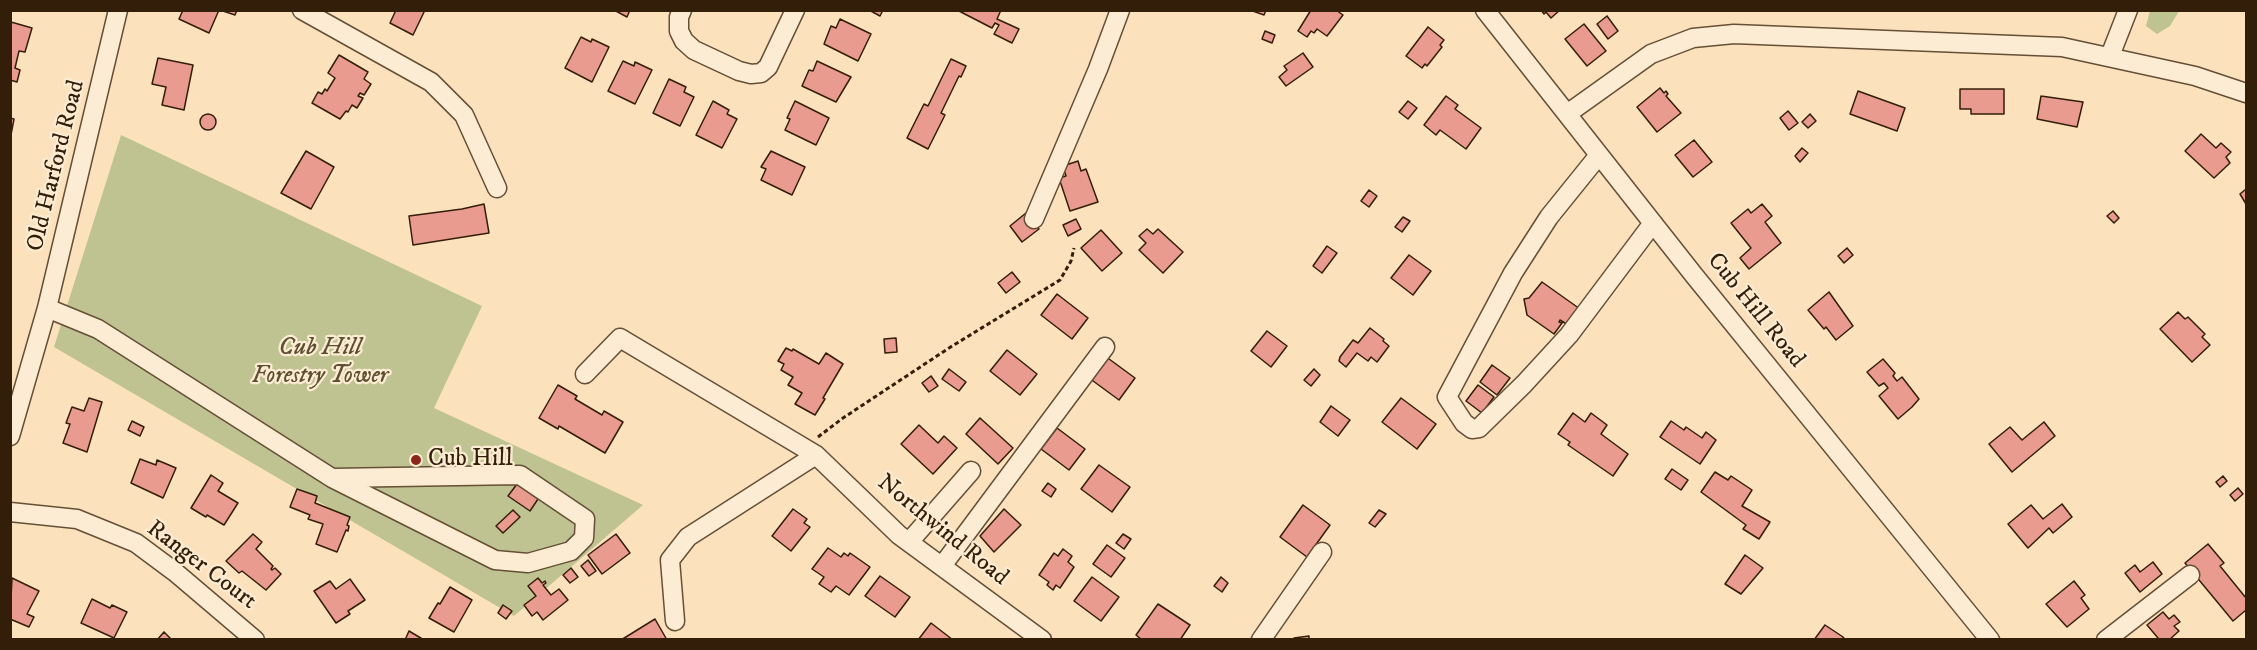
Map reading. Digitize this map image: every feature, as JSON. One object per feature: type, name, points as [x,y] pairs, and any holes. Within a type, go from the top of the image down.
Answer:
[{"type":"street","name":"Old Harford Road","points":[[10,436],[47,308],[118,10]]},
{"type":"street","points":[[302,10],[431,81],[464,115],[497,188]]},
{"type":"street","points":[[682,10],[679,17],[679,31],[684,41],[694,50],[739,71],[751,74],[761,73],[768,67],[795,10]]},
{"type":"street","points":[[1034,219],[1098,69],[1120,10]]},
{"type":"street","name":"Cub Hill Road","points":[[1485,10],[1653,223],[1990,639]]},
{"type":"street","points":[[2110,56],[2128,10]]},
{"type":"street","points":[[1567,114],[1652,54],[1693,38],[1734,34],[2062,47],[2195,76],[2247,93]]},
{"type":"street","points":[[1599,154],[1549,217],[1513,273],[1452,387],[1447,397],[1464,423],[1472,429],[1479,428],[1524,384],[1569,335],[1653,223]]},
{"type":"street","points":[[47,308],[98,329],[332,478],[495,560],[528,563],[571,551],[584,538],[585,519],[520,475],[332,478]]},
{"type":"street","name":"Northwind Road","points":[[585,374],[620,338],[816,455],[909,542],[1042,639]]},
{"type":"street","points":[[942,566],[1105,347]]},
{"type":"street","points":[[675,621],[670,560],[688,537],[816,455]]},
{"type":"street","points":[[909,542],[971,471]]},
{"type":"street","name":"Ranger Court","points":[[10,512],[76,519],[136,543],[175,572],[255,639]]},
{"type":"street","points":[[1261,639],[1323,552]]},
{"type":"street","points":[[2106,639],[2190,575]]},
{"type":"path","points":[[816,455],[813,447],[820,434],[949,348],[1060,280],[1071,261],[1074,248]]},
{"type":"green space","points":[[2150,10],[2179,11],[2170,26],[2157,34],[2146,26]]},
{"type":"green space","name":"Cub Hill Forestry Tower","points":[[121,135],[482,306],[434,408],[643,505],[514,616],[54,347]]},
{"type":"building","points":[[183,10],[219,10],[209,33],[179,19]]},
{"type":"building","points":[[220,10],[237,10],[235,15]]},
{"type":"building","points":[[396,10],[425,10],[413,35],[390,23]]},
{"type":"building","points":[[614,10],[630,10],[627,17]]},
{"type":"building","points":[[869,10],[883,10],[880,16]]},
{"type":"building","points":[[957,10],[1001,10],[997,19],[1019,29],[1012,43],[994,34],[999,25],[995,23],[992,28]]},
{"type":"building","points":[[1250,10],[1266,10],[1264,15]]},
{"type":"building","points":[[1311,10],[1336,10],[1343,15],[1327,36],[1317,29],[1314,33],[1311,31],[1307,37],[1298,31]]},
{"type":"building","points":[[1541,10],[1560,10],[1551,18]]},
{"type":"building","points":[[1607,16],[1618,31],[1608,39],[1597,24]]},
{"type":"building","points":[[840,19],[871,34],[858,61],[824,44],[831,26],[836,28]]},
{"type":"building","points":[[11,22],[32,28],[25,52],[19,51],[15,68],[20,70],[17,82],[10,80]]},
{"type":"building","points":[[1584,24],[1606,51],[1587,66],[1565,39]]},
{"type":"building","points":[[1428,27],[1444,40],[1440,45],[1442,47],[1427,66],[1425,64],[1422,68],[1406,56]]},
{"type":"building","points":[[1265,31],[1275,35],[1272,43],[1262,39]]},
{"type":"building","points":[[581,37],[591,42],[592,39],[609,47],[592,82],[565,68]]},
{"type":"building","points":[[1303,53],[1313,67],[1286,86],[1279,77],[1287,70],[1284,66]]},
{"type":"building","points":[[339,55],[368,72],[364,79],[371,84],[364,95],[360,93],[358,96],[363,98],[357,108],[352,105],[340,119],[312,103],[318,92],[322,94],[325,89],[327,91],[335,78],[328,73]]},
{"type":"building","points":[[158,58],[193,65],[184,110],[162,105],[166,87],[152,84]]},
{"type":"building","points":[[951,59],[966,66],[941,113],[945,115],[928,149],[907,138],[924,104],[928,106]]},
{"type":"building","points":[[623,61],[634,66],[635,62],[652,70],[635,104],[608,91]]},
{"type":"building","points":[[817,61],[851,77],[836,102],[802,86],[809,70],[813,71]]},
{"type":"building","points":[[669,79],[686,87],[684,92],[694,97],[680,126],[653,113]]},
{"type":"building","points":[[1660,88],[1664,93],[1666,91],[1668,94],[1666,96],[1681,113],[1657,132],[1637,107]]},
{"type":"building","points":[[1960,89],[2004,89],[2004,114],[1971,114],[1971,109],[1960,109]]},
{"type":"building","points":[[1858,91],[1905,108],[1897,131],[1850,114]]},
{"type":"building","points":[[1446,96],[1458,105],[1455,109],[1481,128],[1466,149],[1440,130],[1436,135],[1424,125]]},
{"type":"building","points":[[2041,96],[2083,102],[2077,127],[2037,119]]},
{"type":"building","points":[[713,101],[729,110],[727,114],[737,119],[722,148],[696,135]]},
{"type":"building","points":[[795,101],[829,118],[816,145],[785,130],[790,119],[787,118]]},
{"type":"building","points":[[1408,101],[1417,108],[1408,119],[1399,112]]},
{"type":"building","points":[[1788,111],[1798,123],[1789,130],[1780,118]]},
{"type":"building","points":[[205,114],[211,114],[216,122],[214,128],[205,130],[200,125],[200,119]]},
{"type":"building","points":[[1810,114],[1816,121],[1808,128],[1802,122]]},
{"type":"building","points":[[10,118],[14,119],[10,140]]},
{"type":"building","points":[[2201,134],[2216,148],[2221,143],[2231,152],[2226,157],[2230,163],[2214,178],[2185,151]]},
{"type":"building","points":[[1694,140],[1712,162],[1693,177],[1675,155]]},
{"type":"building","points":[[1802,148],[1808,153],[1800,162],[1795,156]]},
{"type":"building","points":[[306,151],[334,167],[311,209],[281,193]]},
{"type":"building","points":[[771,151],[805,167],[792,195],[761,180],[766,169],[761,167]]},
{"type":"building","points":[[1078,161],[1081,171],[1086,169],[1098,202],[1070,211],[1059,178],[1066,176],[1063,166]]},
{"type":"building","points":[[2246,189],[2246,204],[2240,194]]},
{"type":"building","points":[[1369,190],[1377,196],[1369,207],[1361,201]]},
{"type":"building","points":[[484,204],[489,233],[413,245],[409,216]]},
{"type":"building","points":[[1762,204],[1772,216],[1765,222],[1781,243],[1749,269],[1740,258],[1751,248],[1731,223],[1748,209],[1751,213]]},
{"type":"building","points":[[2113,211],[2119,218],[2114,223],[2107,216]]},
{"type":"building","points":[[1026,213],[1039,229],[1022,242],[1010,226]]},
{"type":"building","points":[[1403,217],[1410,221],[1402,232],[1395,227]]},
{"type":"building","points":[[1076,219],[1081,229],[1068,236],[1063,225]]},
{"type":"building","points":[[1147,229],[1153,234],[1158,229],[1183,252],[1163,273],[1139,250],[1146,243],[1139,236]]},
{"type":"building","points":[[1101,230],[1122,253],[1102,271],[1081,248]]},
{"type":"building","points":[[1327,246],[1337,253],[1322,273],[1313,266]]},
{"type":"building","points":[[1847,248],[1853,255],[1844,263],[1838,256]]},
{"type":"building","points":[[1409,255],[1431,271],[1413,295],[1391,278]]},
{"type":"building","points":[[1012,272],[1020,282],[1006,293],[998,283]]},
{"type":"building","points":[[1542,282],[1580,309],[1568,325],[1560,320],[1559,322],[1562,323],[1554,334],[1527,315],[1524,299],[1529,298]]},
{"type":"building","points":[[1829,292],[1853,326],[1836,340],[1808,310]]},
{"type":"building","points":[[1057,294],[1088,318],[1072,339],[1041,315]]},
{"type":"building","points":[[2178,312],[2185,319],[2188,317],[2205,334],[2202,337],[2210,345],[2192,362],[2160,329]]},
{"type":"building","points":[[1370,328],[1389,346],[1377,362],[1371,357],[1368,361],[1357,353],[1346,367],[1339,361],[1340,357],[1353,340],[1358,343]]},
{"type":"building","points":[[1267,331],[1287,346],[1271,367],[1251,351]]},
{"type":"building","points":[[896,338],[897,352],[885,353],[884,339]]},
{"type":"building","points":[[786,348],[792,351],[793,349],[819,364],[826,353],[843,364],[815,415],[795,404],[802,393],[788,385],[793,377],[781,370],[784,364],[778,361]]},
{"type":"building","points":[[1007,350],[1037,374],[1020,395],[990,371]]},
{"type":"building","points":[[1105,356],[1135,378],[1119,400],[1089,378]]},
{"type":"building","points":[[1883,359],[1895,373],[1893,376],[1897,381],[1902,377],[1919,399],[1898,419],[1879,396],[1888,388],[1884,383],[1879,386],[1867,372]]},
{"type":"building","points":[[1492,365],[1510,378],[1497,395],[1480,382]]},
{"type":"building","points":[[949,369],[966,382],[959,391],[942,379]]},
{"type":"building","points":[[1314,369],[1320,375],[1311,386],[1304,380]]},
{"type":"building","points":[[931,376],[938,386],[929,392],[922,383]]},
{"type":"building","points":[[558,385],[577,396],[575,399],[602,415],[604,411],[623,422],[605,453],[559,426],[558,429],[539,418]]},
{"type":"building","points":[[1478,385],[1494,397],[1482,413],[1466,401]]},
{"type":"building","points":[[89,398],[102,402],[87,452],[63,443],[70,424],[66,423],[72,407],[84,411]]},
{"type":"building","points":[[1401,398],[1436,424],[1417,449],[1382,422]]},
{"type":"building","points":[[1331,406],[1350,420],[1338,436],[1320,422]]},
{"type":"building","points":[[1573,413],[1585,422],[1591,413],[1607,425],[1601,434],[1628,454],[1613,476],[1568,445],[1570,442],[1558,434]]},
{"type":"building","points":[[980,418],[1013,448],[998,464],[966,434]]},
{"type":"building","points":[[132,421],[144,427],[140,436],[128,430]]},
{"type":"building","points":[[1671,421],[1684,430],[1686,427],[1702,438],[1706,432],[1716,440],[1700,464],[1660,437]]},
{"type":"building","points":[[2044,422],[2055,436],[2012,472],[1989,444],[2010,427],[2022,440]]},
{"type":"building","points":[[919,425],[938,443],[944,436],[957,448],[933,474],[901,444]]},
{"type":"building","points":[[1057,428],[1085,449],[1069,470],[1041,449]]},
{"type":"building","points":[[140,459],[156,465],[157,460],[176,468],[163,498],[131,483]]},
{"type":"building","points":[[1099,465],[1130,487],[1112,512],[1081,489]]},
{"type":"building","points":[[1672,469],[1688,480],[1681,490],[1665,479]]},
{"type":"building","points":[[1715,472],[1728,480],[1731,476],[1752,490],[1742,506],[1770,522],[1759,539],[1743,529],[1746,525],[1701,492]]},
{"type":"building","points":[[211,475],[223,483],[218,491],[238,503],[224,525],[191,508]]},
{"type":"building","points":[[2223,476],[2227,481],[2220,487],[2216,482]]},
{"type":"building","points":[[1048,483],[1056,489],[1051,497],[1042,491]]},
{"type":"building","points":[[517,484],[538,499],[530,511],[508,496]]},
{"type":"building","points":[[2238,488],[2243,494],[2235,501],[2230,495]]},
{"type":"building","points":[[297,489],[317,496],[315,503],[350,517],[347,525],[349,526],[348,531],[346,530],[337,552],[316,544],[323,524],[308,519],[310,515],[290,507]]},
{"type":"building","points":[[2062,504],[2072,517],[2053,533],[2049,528],[2028,548],[2008,524],[2031,505],[2043,519]]},
{"type":"building","points":[[1303,505],[1330,525],[1307,557],[1280,537]]},
{"type":"building","points":[[793,509],[807,519],[804,523],[810,527],[791,551],[772,536]]},
{"type":"building","points":[[1004,509],[1021,525],[994,552],[980,536]]},
{"type":"building","points":[[513,510],[520,517],[503,533],[496,526]]},
{"type":"building","points":[[1379,510],[1386,514],[1375,527],[1369,523]]},
{"type":"building","points":[[253,534],[262,542],[256,549],[273,566],[272,570],[275,568],[281,574],[266,590],[242,571],[239,573],[226,561]]},
{"type":"building","points":[[616,534],[630,553],[602,574],[588,555]]},
{"type":"building","points":[[1123,534],[1131,539],[1124,549],[1116,543]]},
{"type":"building","points":[[2208,544],[2224,563],[2220,566],[2246,598],[2246,610],[2233,621],[2185,563]]},
{"type":"building","points":[[1107,545],[1125,558],[1111,577],[1093,564]]},
{"type":"building","points":[[828,548],[841,557],[844,553],[848,556],[850,553],[870,567],[849,595],[836,586],[831,592],[819,584],[824,577],[812,569]]},
{"type":"building","points":[[1063,549],[1072,556],[1068,562],[1074,567],[1060,588],[1056,585],[1053,590],[1047,585],[1049,582],[1039,575],[1054,553],[1058,556]]},
{"type":"building","points":[[1745,555],[1763,568],[1741,594],[1725,584]]},
{"type":"building","points":[[588,560],[596,571],[589,576],[581,566]]},
{"type":"building","points":[[2153,562],[2162,574],[2140,592],[2125,573],[2135,565],[2140,572]]},
{"type":"building","points":[[571,568],[578,577],[570,583],[563,575]]},
{"type":"building","points":[[880,576],[910,597],[895,617],[865,596]]},
{"type":"building","points":[[1092,577],[1119,597],[1101,621],[1074,601]]},
{"type":"building","points":[[1221,577],[1228,583],[1222,592],[1214,586]]},
{"type":"building","points":[[12,578],[39,591],[27,614],[34,617],[29,627],[10,619]]},
{"type":"building","points":[[538,578],[542,583],[545,581],[543,585],[551,595],[559,589],[568,600],[543,620],[537,612],[532,616],[524,605],[536,596],[528,586]]},
{"type":"building","points":[[350,579],[365,600],[348,611],[350,614],[336,623],[314,591],[330,581],[336,589]]},
{"type":"building","points":[[2074,581],[2085,595],[2081,598],[2089,609],[2067,627],[2046,604]]},
{"type":"building","points":[[450,587],[472,600],[454,632],[429,618]]},
{"type":"building","points":[[92,599],[110,608],[112,605],[127,612],[114,638],[81,623]]},
{"type":"building","points":[[1158,604],[1190,625],[1180,640],[1142,640],[1136,635]]},
{"type":"building","points":[[503,605],[512,611],[506,619],[498,613]]},
{"type":"building","points":[[2163,612],[2169,619],[2174,615],[2180,622],[2174,626],[2179,631],[2169,640],[2156,640],[2158,638],[2147,625]]},
{"type":"building","points":[[655,619],[667,640],[621,640]]},
{"type":"building","points":[[931,623],[953,640],[918,640]]},
{"type":"building","points":[[1825,625],[1843,637],[1845,640],[1814,640]]},
{"type":"building","points":[[409,631],[424,640],[405,640]]},
{"type":"building","points":[[164,632],[172,640],[157,640]]},
{"type":"building","points":[[1309,636],[1309,640],[1294,640],[1294,638]]},
{"type":"place","name":"Cub Hill","points":[[416,460]]}]
